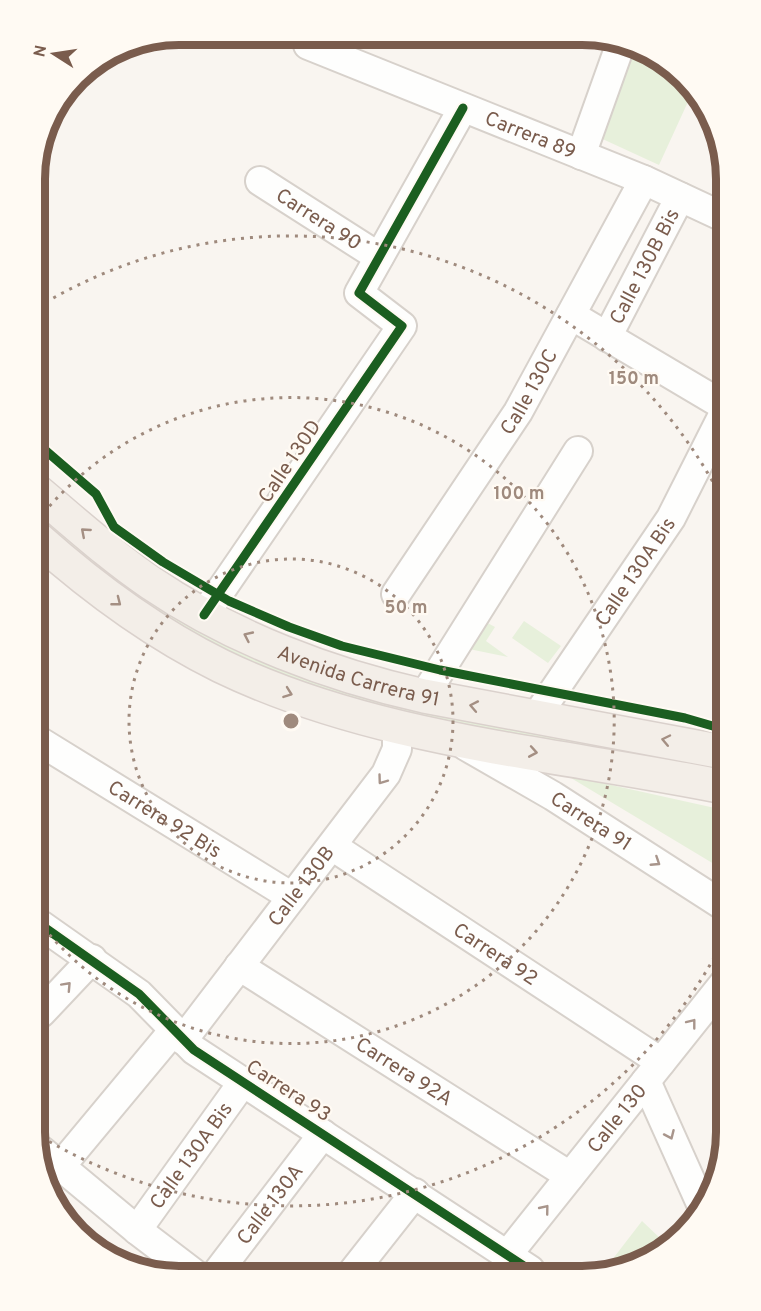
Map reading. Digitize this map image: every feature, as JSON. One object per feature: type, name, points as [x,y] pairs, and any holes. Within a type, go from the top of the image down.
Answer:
[{"type":"main road","name":"Avenida Carrera 91","points":[[45,498],[151,584],[204,615],[254,639],[354,678],[424,696],[659,738],[716,750]]},
{"type":"main road","name":"Avenida Carrera 91","points":[[45,545],[131,613],[173,640],[222,666],[310,701],[454,739],[716,786]]},
{"type":"street","name":"Carrera 89","points":[[308,45],[644,180],[716,214]]},
{"type":"street","points":[[580,155],[618,50]]},
{"type":"street","points":[[379,257],[463,108]]},
{"type":"street","name":"Calle 130C","points":[[396,594],[518,412],[644,180]]},
{"type":"street","name":"Carrera 90","points":[[260,181],[379,257]]},
{"type":"street","name":"Calle 130B Bis","points":[[607,337],[680,197]]},
{"type":"street","name":"Calle 130D","points":[[204,615],[402,326],[359,293],[379,257]]},
{"type":"street","points":[[571,315],[716,401]]},
{"type":"street","name":"Calle 130A Bis","points":[[536,717],[671,518],[716,429]]},
{"type":"street","points":[[424,696],[578,451]]},
{"type":"street","name":"Calle 130B","points":[[51,1159],[179,1035],[239,966],[390,767],[397,749],[397,725]]},
{"type":"street","name":"Carrera 91","points":[[454,739],[553,796],[716,901]]},
{"type":"street","name":"Carrera 92 Bis","points":[[45,745],[292,897]]},
{"type":"street","name":"Carrera 92","points":[[332,846],[654,1072]]},
{"type":"street","name":"Carrera 93","points":[[45,929],[92,959],[139,994],[179,1035],[243,1082],[519,1262]]},
{"type":"street","points":[[45,1009],[92,959]]},
{"type":"street","name":"Carrera 92A","points":[[239,966],[570,1176]]},
{"type":"street","name":"Calle 130","points":[[519,1262],[570,1176],[716,993]]},
{"type":"street","points":[[654,1072],[699,1197]]},
{"type":"street","name":"Calle 130A Bis","points":[[137,1230],[243,1082]]},
{"type":"street","name":"Calle 130A","points":[[222,1266],[324,1134]]},
{"type":"street","points":[[51,1159],[184,1266]]},
{"type":"street","points":[[358,1266],[415,1194]]},
{"type":"green space","points":[[633,56],[670,78],[689,99],[659,165],[596,136]]},
{"type":"green space","points":[[45,518],[153,604],[222,644],[289,673],[364,696],[716,765],[716,771],[691,764],[481,729],[341,696],[273,674],[209,645],[148,610],[105,579],[45,528]]},
{"type":"green space","points":[[482,620],[495,627],[486,641],[508,657],[464,648]]},
{"type":"green space","points":[[524,621],[561,646],[548,663],[512,638]]},
{"type":"green space","points":[[566,775],[716,808],[716,865]]},
{"type":"green space","points":[[642,1221],[661,1239],[641,1252],[610,1263]]},
{"type":"cycle path","points":[[204,615],[402,326],[359,293],[463,108]]},
{"type":"cycle path","points":[[45,450],[96,494],[114,527],[163,562],[229,601],[289,627],[342,646],[440,670],[685,718],[716,727]]},
{"type":"cycle path","points":[[45,928],[139,994],[194,1050],[524,1266]]}]
